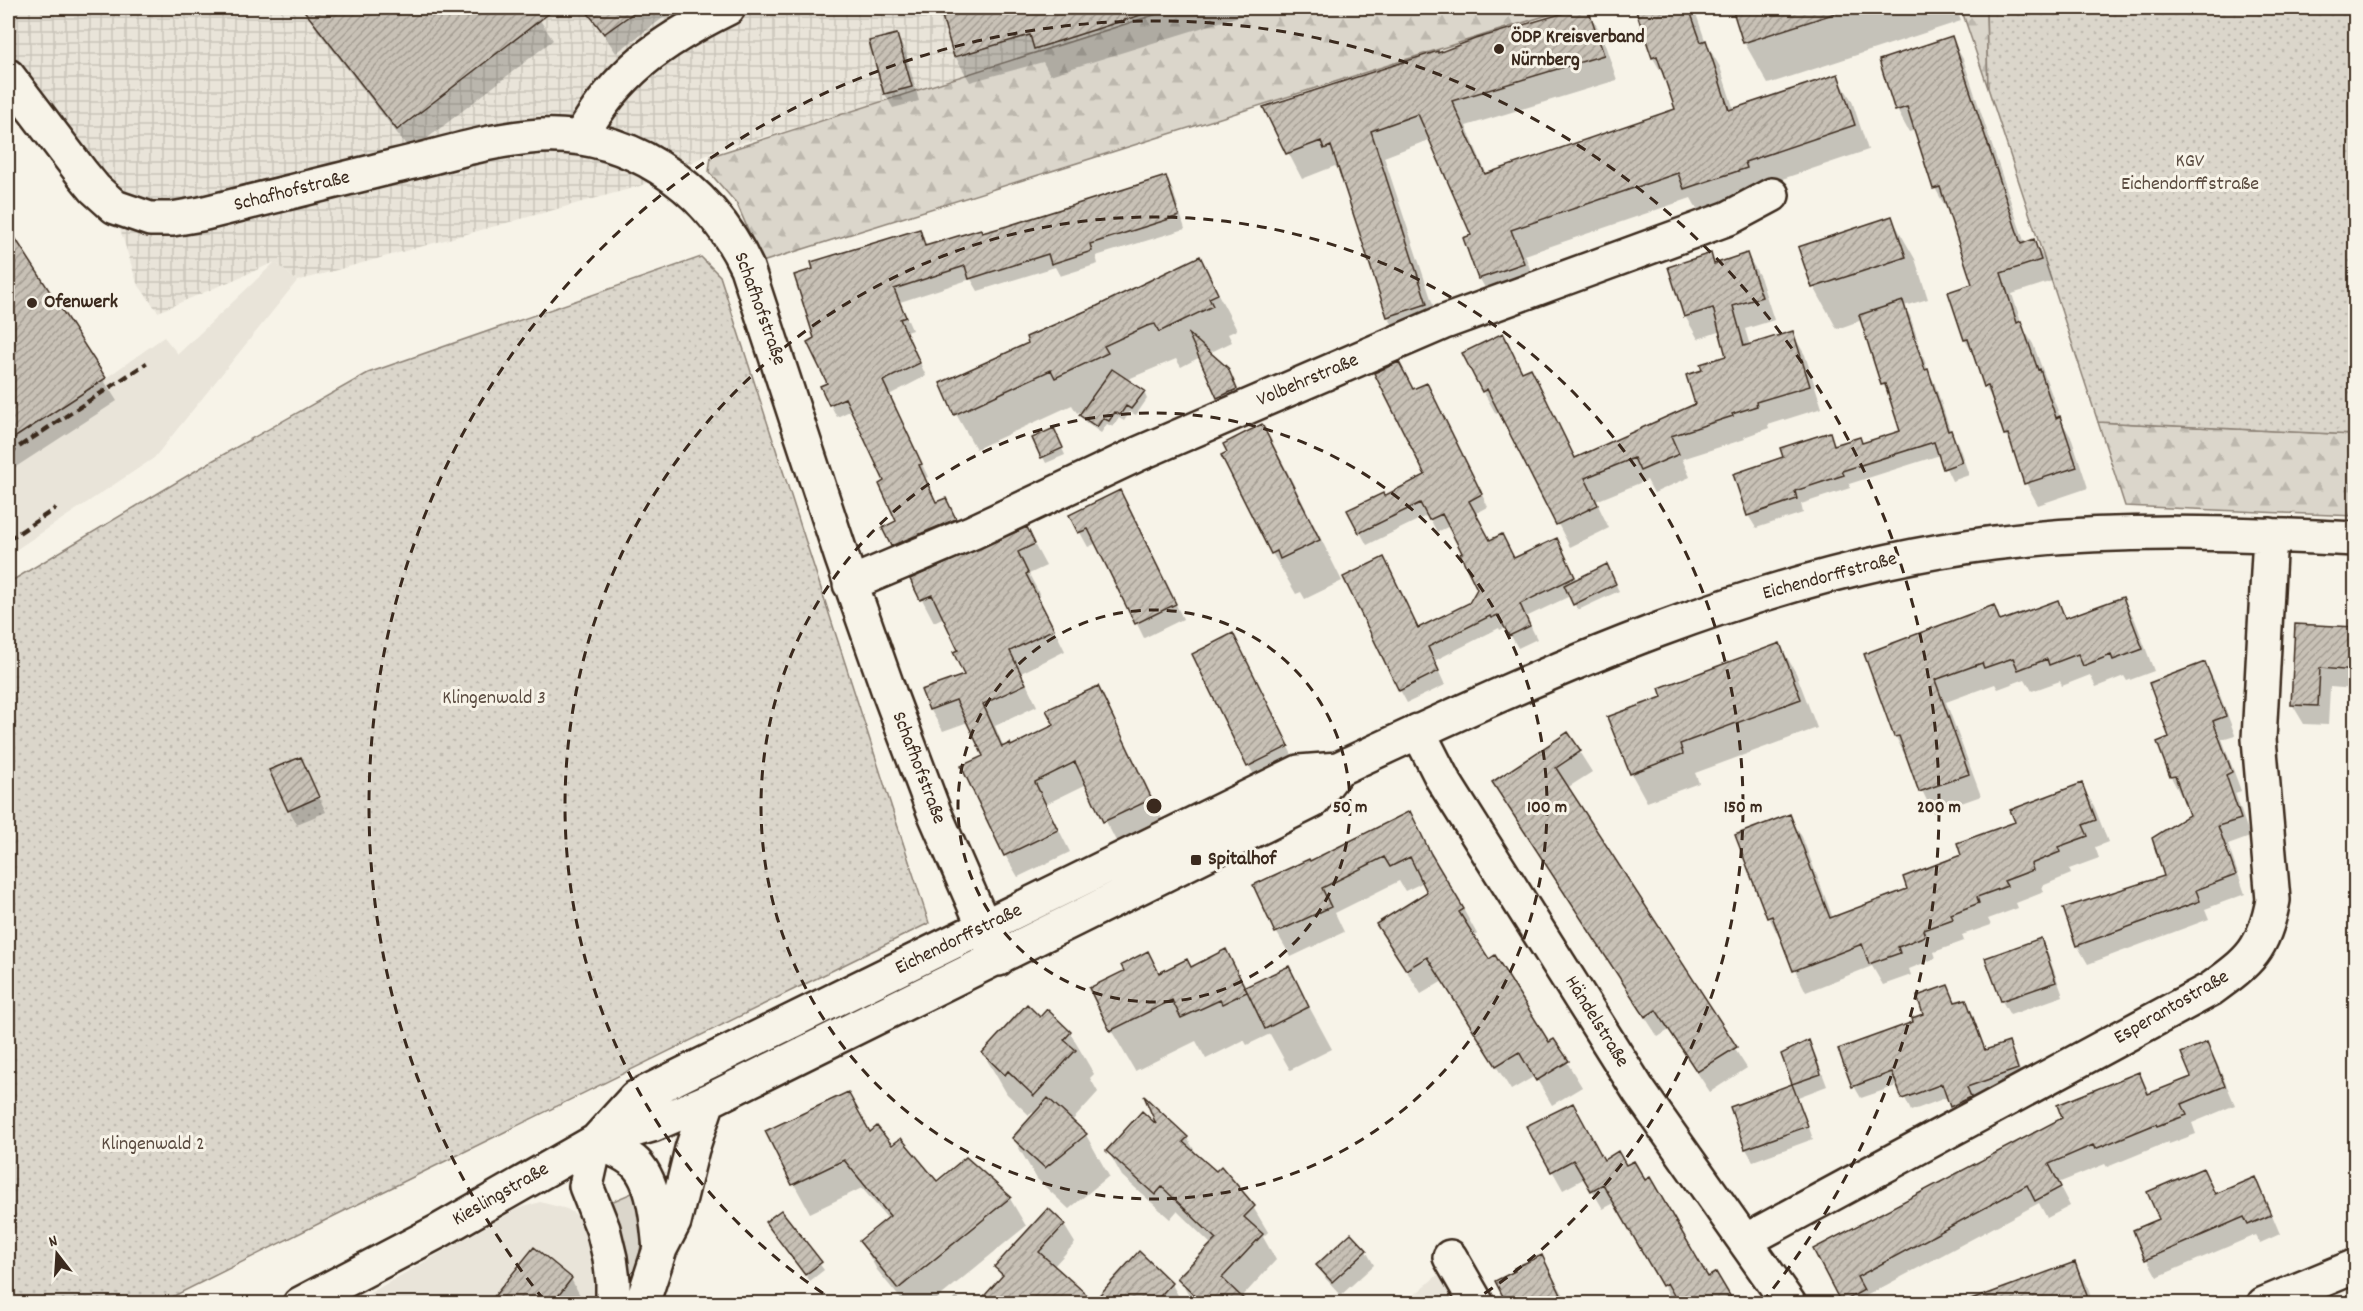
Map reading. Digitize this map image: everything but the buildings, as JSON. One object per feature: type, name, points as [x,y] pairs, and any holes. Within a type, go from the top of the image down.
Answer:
[{"type":"street","points":[[580,138],[594,113],[615,86],[642,60],[678,35],[728,8]]},
{"type":"street","name":"Schafhofstraße","points":[[8,76],[95,189],[115,207],[150,219],[172,219],[201,214],[507,140],[557,136],[580,138],[627,150],[673,175],[708,207],[737,246],[756,292],[850,584],[934,812],[998,959]]},
{"type":"street","name":"Volbehrstraße","points":[[850,584],[973,532],[1148,450],[1442,323],[1730,218],[1772,195]]},
{"type":"street","name":"Eichendorffstraße","points":[[596,1141],[635,1098],[1299,772],[1338,769],[1571,663],[1664,628],[1785,588],[1874,564],[1994,543],[2155,531],[2355,539]]},
{"type":"street","name":"Esperantostraße","points":[[1745,1241],[2211,989],[2240,969],[2257,950],[2268,925],[2273,900],[2259,739],[2270,535]]},
{"type":"street","name":"Händelstraße","points":[[1418,731],[1443,780],[1639,1091],[1789,1304]]},
{"type":"street","name":"Eichendorffstraße","points":[[708,1101],[1313,801],[1338,769]]},
{"type":"street","points":[[642,1304],[660,1249],[674,1222],[692,1149],[708,1101]]},
{"type":"street","name":"Kieslingstraße","points":[[300,1304],[439,1231],[596,1141],[652,1125],[708,1101]]},
{"type":"street","points":[[613,1304],[614,1281],[610,1258],[603,1229],[586,1186],[596,1141],[631,1159],[640,1170],[653,1196],[660,1249]]},
{"type":"street","points":[[1450,1257],[1477,1304]]},
{"type":"street","points":[[2264,1304],[2355,1266]]},
{"type":"shaded area","points":[[8,8],[1183,8],[921,92],[718,150],[640,186],[297,281],[275,262],[158,312],[137,283],[109,194],[8,62]]},
{"type":"shaded area","points":[[275,262],[297,281],[154,458],[8,555],[8,442],[164,337],[178,354]]},
{"type":"shaded area","points":[[540,1202],[567,1209],[580,1217],[594,1233],[598,1303],[351,1304],[517,1209]]},
{"type":"shaded area","points":[[1441,1272],[1457,1303],[1404,1304]]},
{"type":"green space","points":[[1176,8],[1570,8],[762,262],[737,204],[709,172],[711,156]]},
{"type":"green space","points":[[1961,8],[1986,8],[1988,88]]},
{"type":"green space","name":"KGV Eichendorffstraße","points":[[1986,8],[2355,8],[2355,435],[2098,422],[1988,88]]},
{"type":"green space","name":"Klingenwald 3","points":[[701,257],[720,276],[929,923],[160,1303],[8,1304],[8,583],[212,461],[368,373]]},
{"type":"green space","points":[[2098,422],[2355,435],[2355,516],[2125,506]]},
{"type":"green space","points":[[928,970],[931,976],[645,1117],[642,1111]]},
{"type":"green space","points":[[639,1190],[643,1227],[631,1295],[611,1202]]},
{"type":"railway","points":[[8,454],[147,363]]},
{"type":"railway","points":[[8,540],[56,508]]},
{"type":"place","name":"ÖDP Kreisverband Nürnberg","points":[[1499,49]]},
{"type":"place","name":"Ofenwerk","points":[[32,303]]},
{"type":"place","name":"Spitalhof","points":[[1196,860]]},
{"type":"park label","name":"Klingenwald 2","points":[[153,1145]]}]
